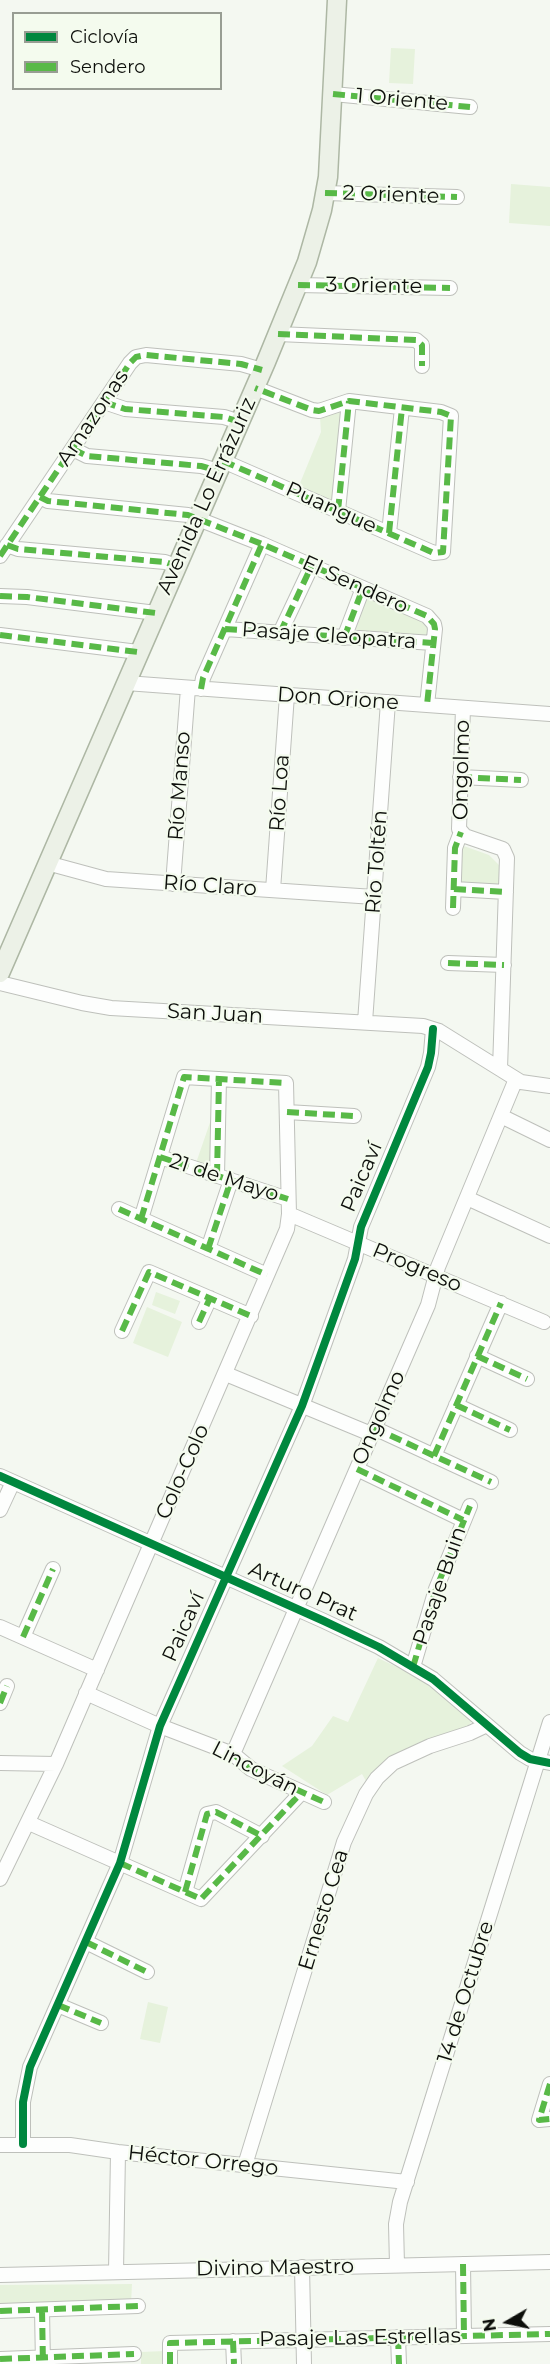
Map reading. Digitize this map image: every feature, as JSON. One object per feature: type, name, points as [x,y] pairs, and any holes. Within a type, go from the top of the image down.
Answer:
[{"type":"main road","name":"Avenida Lo Errázuriz","points":[[0,973],[255,388],[312,246],[330,161],[337,0]]},
{"type":"street","name":"1 Oriente","points":[[333,94],[470,106]]},
{"type":"street","name":"2 Oriente","points":[[325,193],[457,197]]},
{"type":"street","name":"3 Oriente","points":[[298,285],[450,288]]},
{"type":"street","points":[[278,334],[416,340],[422,345],[422,366]]},
{"type":"street","name":"Amazonas","points":[[4,550],[130,363],[141,355],[241,364],[262,370]]},
{"type":"street","points":[[255,388],[319,411],[349,401],[402,408],[389,533]]},
{"type":"street","points":[[338,511],[349,401]]},
{"type":"street","points":[[104,402],[125,409],[224,417],[240,422]]},
{"type":"street","name":"Puangue","points":[[73,449],[87,456],[221,466],[338,511],[434,553],[440,553],[443,552],[445,545],[452,420],[447,414],[402,408]]},
{"type":"street","name":"El Sendero","points":[[40,497],[48,501],[182,514],[262,544],[427,616],[434,624],[427,705]]},
{"type":"street","name":"Río Manso","points":[[173,884],[194,688],[203,678],[262,544]]},
{"type":"street","points":[[4,550],[18,549],[165,562],[176,566]]},
{"type":"street","points":[[280,633],[312,566]]},
{"type":"street","points":[[344,638],[363,588]]},
{"type":"street","points":[[0,596],[27,597],[156,613]]},
{"type":"street","name":"Pasaje Cleopatra","points":[[225,629],[433,643]]},
{"type":"street","points":[[0,635],[138,652]]},
{"type":"street","name":"Don Orione","points":[[126,683],[550,714]]},
{"type":"street","name":"Río Loa","points":[[273,890],[287,695]]},
{"type":"street","name":"Río Toltén","points":[[365,1022],[388,702]]},
{"type":"street","name":"Ongolmo","points":[[463,708],[458,825],[461,832],[468,837],[498,847],[505,852],[507,858],[500,1069]]},
{"type":"street","points":[[460,777],[521,780]]},
{"type":"street","name":"Ongolmo","points":[[453,908],[455,844],[461,832]]},
{"type":"street","name":"Río Claro","points":[[47,862],[96,877],[374,897]]},
{"type":"street","points":[[454,889],[506,892]]},
{"type":"street","points":[[448,963],[504,965]]},
{"type":"street","name":"San Juan","points":[[0,983],[82,1004],[111,1008],[416,1025],[433,1029]]},
{"type":"street","points":[[433,1029],[526,1084],[550,1086]]},
{"type":"street","name":"Paicaví","points":[[23,2144],[23,2102],[26,2079],[34,2055],[120,1863],[160,1725],[302,1406],[356,1259],[361,1227],[428,1067],[432,1053],[433,1029]]},
{"type":"street","points":[[141,1219],[184,1077],[219,1079],[224,1178],[208,1249]]},
{"type":"street","name":"Colo-Colo","points":[[0,1880],[56,1764],[287,1229],[286,1083],[219,1079]]},
{"type":"street","name":"Ongolmo","points":[[233,1754],[298,1609],[428,1305],[436,1276],[516,1079]]},
{"type":"street","points":[[287,1112],[354,1116]]},
{"type":"street","points":[[501,1116],[550,1140]]},
{"type":"street","name":"21 de Mayo","points":[[160,1157],[224,1178],[288,1207]]},
{"type":"street","points":[[467,1198],[550,1236]]},
{"type":"street","name":"Progreso","points":[[288,1207],[358,1243],[544,1322]]},
{"type":"street","points":[[119,1209],[267,1275]]},
{"type":"street","points":[[122,1331],[148,1272],[251,1316]]},
{"type":"street","points":[[199,1322],[210,1298]]},
{"type":"street","points":[[434,1456],[501,1303]]},
{"type":"street","points":[[477,1356],[526,1378]]},
{"type":"street","points":[[226,1374],[302,1406],[373,1431],[491,1482]]},
{"type":"street","points":[[456,1405],[510,1430]]},
{"type":"street","points":[[357,1469],[463,1520]]},
{"type":"street","points":[[0,1510],[6,1479]]},
{"type":"street","name":"Arturo Prat","points":[[6,1479],[351,1633],[413,1667],[443,1687],[520,1753],[544,1762]]},
{"type":"street","name":"Pasaje Buin","points":[[413,1667],[436,1589],[470,1506]]},
{"type":"street","points":[[23,1637],[53,1569]]},
{"type":"street","points":[[0,1627],[97,1670]]},
{"type":"street","points":[[0,1703],[7,1686]]},
{"type":"street","name":"Lincoyán","points":[[87,1693],[233,1754],[251,1769],[324,1802]]},
{"type":"street","name":"14 de Octubre","points":[[397,2265],[397,2218],[407,2182],[544,1762],[550,1722]]},
{"type":"street","name":"Ernesto Cea","points":[[245,2165],[344,1842],[366,1794],[377,1778],[393,1763],[430,1746],[487,1725]]},
{"type":"street","points":[[0,1763],[56,1764]]},
{"type":"street","points":[[29,1822],[201,1899],[301,1793]]},
{"type":"street","points":[[185,1892],[207,1814],[216,1812],[262,1836]]},
{"type":"street","points":[[86,1942],[147,1972]]},
{"type":"street","points":[[58,2005],[101,2023]]},
{"type":"street","points":[[550,2084],[539,2120],[550,2119]]},
{"type":"street","name":"Héctor Orrego","points":[[0,2145],[70,2145],[407,2182]]},
{"type":"street","points":[[116,2272],[118,2152]]},
{"type":"street","name":"Divino Maestro","points":[[0,2275],[550,2262]]},
{"type":"street","points":[[463,2264],[464,2336]]},
{"type":"street","points":[[302,2267],[304,2364]]},
{"type":"street","points":[[0,2311],[138,2306]]},
{"type":"street","points":[[42,2310],[43,2361]]},
{"type":"street","name":"Pasaje Las Estrellas","points":[[170,2364],[170,2343],[550,2334]]},
{"type":"street","points":[[398,2337],[399,2364]]},
{"type":"street","points":[[233,2341],[234,2364]]},
{"type":"street","points":[[0,2359],[43,2361],[134,2354]]},
{"type":"green space","points":[[391,48],[415,49],[413,84],[389,83]]},
{"type":"green space","points":[[511,184],[550,187],[550,226],[509,223]]},
{"type":"green space","points":[[345,408],[335,504],[298,488],[321,432],[320,417]]},
{"type":"green space","points":[[364,593],[423,618],[429,626],[430,640],[350,634]]},
{"type":"green space","points":[[461,845],[489,855],[500,866],[499,890],[459,886]]},
{"type":"green space","points":[[215,1108],[211,1168],[196,1163]]},
{"type":"green space","points":[[156,1292],[180,1301],[175,1314],[152,1305]]},
{"type":"green space","points":[[147,1307],[182,1322],[168,1357],[133,1343]]},
{"type":"green space","points":[[378,1658],[422,1679],[472,1721],[468,1726],[389,1759],[366,1781],[362,1774],[327,1795],[282,1766],[312,1746],[333,1716],[348,1722]]},
{"type":"green space","points":[[148,2002],[168,2007],[160,2043],[140,2039]]},
{"type":"green space","points":[[132,2284],[131,2304],[0,2309],[0,2285]]},
{"type":"green space","points":[[165,2351],[165,2364],[141,2364],[141,2352]]},
{"type":"marked path","points":[[333,94],[470,107]]},
{"type":"marked path","points":[[325,193],[457,197]]},
{"type":"marked path","points":[[298,285],[450,288]]},
{"type":"marked path","points":[[278,334],[416,340],[422,345],[422,366]]},
{"type":"marked path","points":[[0,556],[136,357],[146,355],[241,364],[262,370]]},
{"type":"marked path","points":[[223,461],[434,553],[443,552],[451,416],[441,412],[349,401],[319,411],[255,388]]},
{"type":"marked path","points":[[338,511],[349,401]]},
{"type":"marked path","points":[[104,402],[125,409],[224,417],[240,422]]},
{"type":"marked path","points":[[389,533],[402,408]]},
{"type":"marked path","points":[[73,449],[87,456],[201,466],[219,471]]},
{"type":"marked path","points":[[40,497],[48,501],[188,515],[262,544],[427,616],[435,629],[427,705]]},
{"type":"marked path","points":[[201,689],[203,678],[262,544]]},
{"type":"marked path","points":[[7,545],[18,549],[165,562],[176,566]]},
{"type":"marked path","points":[[280,633],[312,565]]},
{"type":"marked path","points":[[344,638],[363,588]]},
{"type":"marked path","points":[[0,596],[27,597],[156,613]]},
{"type":"marked path","points":[[225,629],[433,643]]},
{"type":"marked path","points":[[0,635],[138,652]]},
{"type":"marked path","points":[[460,777],[521,780]]},
{"type":"marked path","points":[[453,908],[455,848],[461,832]]},
{"type":"marked path","points":[[454,889],[506,892]]},
{"type":"marked path","points":[[448,963],[504,965]]},
{"type":"marked path","points":[[141,1219],[184,1077],[286,1083]]},
{"type":"marked path","points":[[217,1176],[219,1079]]},
{"type":"marked path","points":[[287,1112],[354,1116]]},
{"type":"marked path","points":[[160,1157],[288,1199]]},
{"type":"marked path","points":[[208,1249],[231,1180]]},
{"type":"marked path","points":[[119,1209],[267,1275]]},
{"type":"marked path","points":[[122,1331],[149,1272],[251,1316]]},
{"type":"marked path","points":[[199,1322],[210,1298]]},
{"type":"marked path","points":[[434,1456],[501,1303]]},
{"type":"marked path","points":[[477,1356],[527,1379]]},
{"type":"marked path","points":[[456,1405],[510,1430]]},
{"type":"marked path","points":[[374,1428],[491,1482]]},
{"type":"marked path","points":[[357,1469],[463,1520]]},
{"type":"marked path","points":[[413,1667],[436,1589],[470,1506]]},
{"type":"marked path","points":[[23,1637],[53,1569]]},
{"type":"marked path","points":[[0,1703],[7,1686]]},
{"type":"marked path","points":[[233,1754],[251,1769],[324,1802]]},
{"type":"marked path","points":[[120,1863],[201,1899],[301,1793]]},
{"type":"marked path","points":[[185,1892],[207,1814],[216,1812],[262,1836]]},
{"type":"marked path","points":[[86,1942],[147,1972]]},
{"type":"marked path","points":[[58,2005],[101,2023]]},
{"type":"marked path","points":[[550,2084],[539,2120],[550,2119]]},
{"type":"marked path","points":[[463,2264],[464,2336]]},
{"type":"marked path","points":[[0,2311],[138,2306]]},
{"type":"marked path","points":[[42,2310],[43,2364]]},
{"type":"marked path","points":[[170,2364],[170,2343],[550,2334]]},
{"type":"marked path","points":[[398,2337],[399,2364]]},
{"type":"marked path","points":[[233,2341],[234,2364]]},
{"type":"marked path","points":[[0,2359],[134,2354]]},
{"type":"cycle path","points":[[23,2144],[23,2102],[30,2067],[120,1863],[160,1726],[302,1406],[355,1259],[361,1227],[428,1067],[433,1029]]},
{"type":"cycle path","points":[[0,1476],[379,1647],[433,1679],[520,1753],[530,1759],[550,1763]]}]
